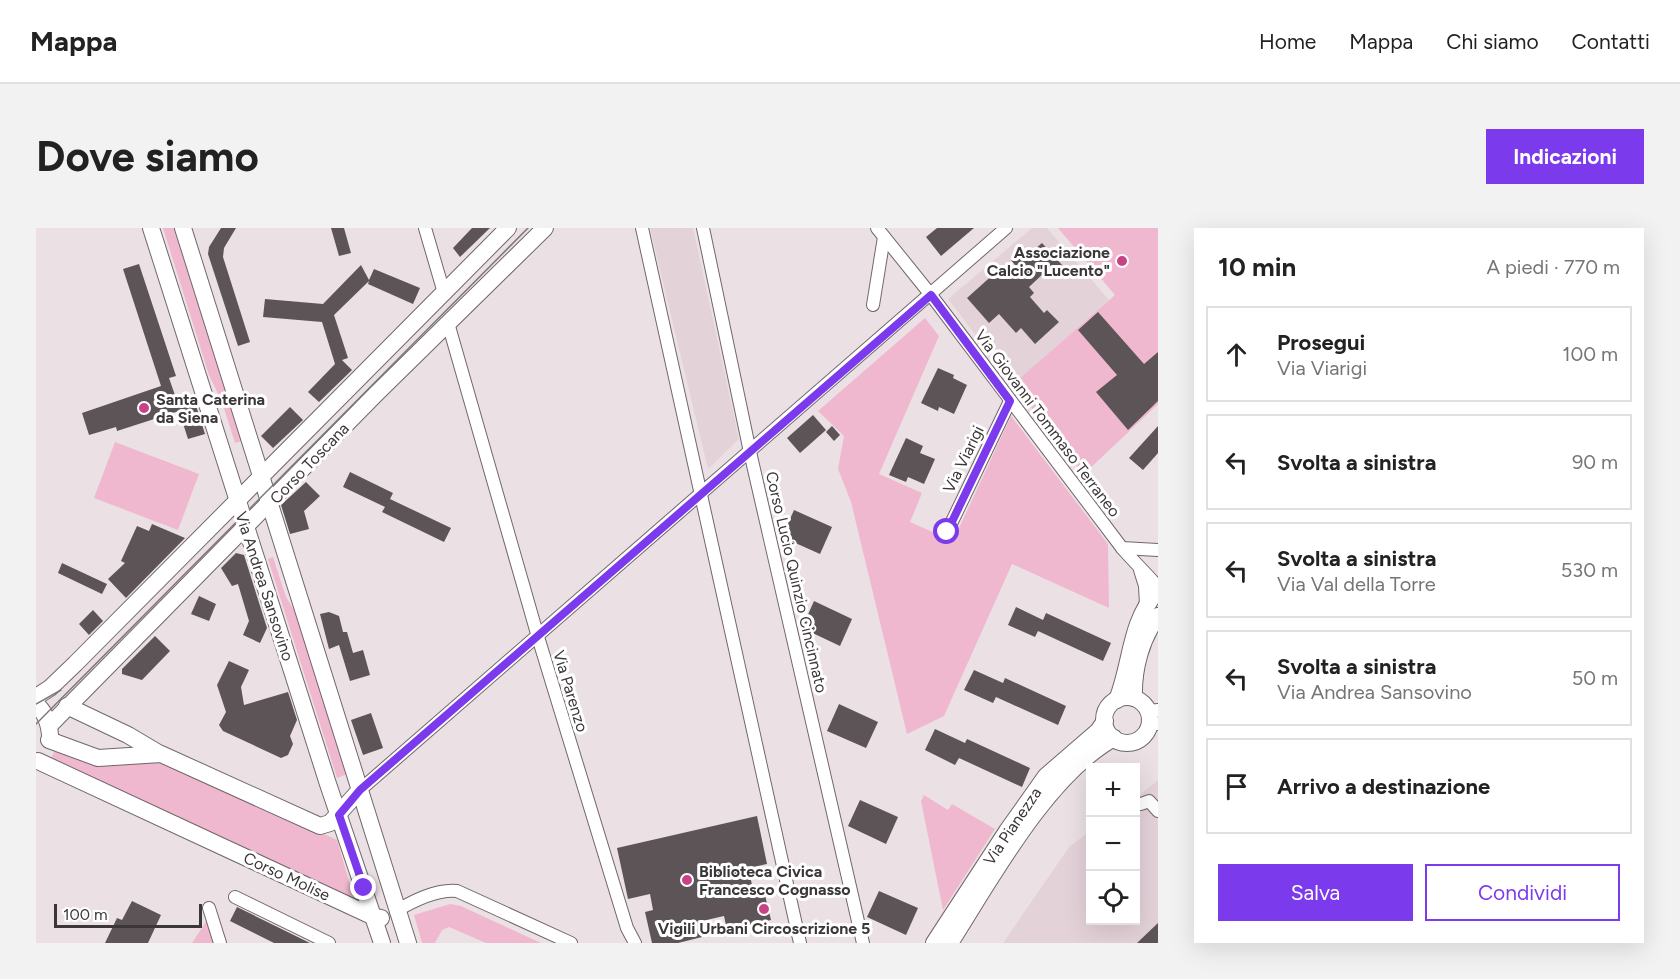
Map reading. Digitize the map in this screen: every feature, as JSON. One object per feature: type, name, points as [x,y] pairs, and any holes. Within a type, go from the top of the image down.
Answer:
[{"type":"street","name":"Via Andrea Sansovino","points":[[151,228],[247,527],[333,820],[348,838],[382,943]]},
{"type":"street","name":"Via Andrea Sansovino","points":[[183,228],[396,911],[408,943]]},
{"type":"street","points":[[425,228],[444,293]]},
{"type":"street","name":"Corso Toscana","points":[[36,697],[50,688],[75,664],[508,228]]},
{"type":"street","name":"Corso Toscana","points":[[37,762],[49,733],[67,706],[545,228]]},
{"type":"street","points":[[642,228],[800,943]]},
{"type":"street","name":"Corso Lucio Quinzio Cincinnato","points":[[703,228],[750,452],[863,943]]},
{"type":"street","points":[[67,706],[128,735],[161,754],[314,824],[333,820],[360,790],[1006,228]]},
{"type":"street","points":[[880,232],[931,295]]},
{"type":"street","points":[[873,305],[880,232]]},
{"type":"street","name":"Via Giovanni Tommaso Terraneo","points":[[931,295],[1122,548],[1158,588]]},
{"type":"street","name":"Via Parenzo","points":[[448,323],[538,637],[627,928],[635,943]]},
{"type":"street","name":"Via Viarigi","points":[[947,532],[1010,401]]},
{"type":"street","points":[[1122,548],[1158,550]]},
{"type":"street","name":"Via Giovanni Tommaso Terraneo","points":[[1140,570],[1154,612]]},
{"type":"street","name":"Via Pianezza","points":[[934,943],[1013,834],[1058,784],[1092,751],[1114,738],[1122,742],[1136,741],[1147,732],[1154,718],[1143,703],[1134,698],[1140,651],[1154,612],[1158,588]]},
{"type":"street","name":"Via Pianezza","points":[[950,943],[1046,776],[1098,731],[1107,709],[1117,700],[1121,690],[1129,650],[1154,612]]},
{"type":"street","points":[[1117,700],[1122,697],[1134,698]]},
{"type":"street","points":[[36,704],[43,710],[49,733],[98,758],[161,754]]},
{"type":"street","points":[[1104,721],[1107,731],[1114,738]]},
{"type":"street","name":"Corso Molise","points":[[37,762],[374,917]]},
{"type":"street","points":[[1141,804],[1149,801],[1158,811]]},
{"type":"street","points":[[348,838],[378,852]]},
{"type":"street","points":[[374,917],[382,918],[424,898],[443,892],[457,891],[571,943]]},
{"type":"street","points":[[235,897],[329,943]]},
{"type":"street","points":[[209,908],[220,943]]},
{"type":"street","name":"Via Parenzo","points":[[624,943],[627,928]]},
{"type":"shaded area","points":[[163,228],[174,228],[242,441],[235,443],[222,402],[209,375]]},
{"type":"shaded area","points":[[650,228],[693,228],[739,439],[708,469]]},
{"type":"shaded area","points":[[1032,228],[1047,228],[1109,300],[1013,384],[948,299]]},
{"type":"shaded area","points":[[1058,228],[1158,228],[1158,404],[1083,475],[1013,384],[1115,295]]},
{"type":"shaded area","points":[[925,318],[939,336],[879,474],[922,493],[910,522],[953,541],[1011,416],[1108,544],[1109,608],[1012,564],[944,716],[907,734],[851,502],[838,469],[844,436],[818,411]]},
{"type":"shaded area","points":[[115,442],[199,474],[178,530],[94,498]]},
{"type":"shaded area","points":[[273,557],[286,597],[297,615],[348,774],[337,778],[268,559]]},
{"type":"shaded area","points":[[55,750],[159,758],[337,840],[355,901],[50,760]]},
{"type":"shaded area","points":[[1158,780],[1158,943],[1003,943],[1069,847],[1086,834],[1086,925],[1140,925],[1140,795]]},
{"type":"shaded area","points":[[924,795],[948,810],[952,804],[995,829],[943,910],[921,801]]},
{"type":"shaded area","points":[[450,904],[461,906],[541,943],[486,943],[449,927],[442,930],[435,943],[422,943],[414,915]]},
{"type":"shaded area","points":[[207,920],[214,943],[192,943]]},
{"type":"building","points":[[221,228],[236,228],[224,248],[223,257],[250,342],[238,346],[208,254],[209,247]]},
{"type":"building","points":[[331,228],[344,228],[351,253],[339,256]]},
{"type":"building","points":[[472,228],[490,228],[460,257],[453,248]]},
{"type":"building","points":[[937,228],[974,228],[941,256],[926,237]]},
{"type":"building","points":[[1042,243],[1063,266],[1050,278],[1045,272],[1029,287],[1034,293],[1030,297],[1044,313],[1047,310],[1059,322],[1035,344],[1021,328],[1016,333],[999,314],[989,323],[967,298],[997,271],[1003,277],[1015,265],[1011,260],[1021,252],[1026,257]]},
{"type":"building","points":[[139,264],[176,376],[169,378],[177,401],[193,396],[205,434],[188,439],[179,411],[117,431],[116,427],[89,435],[82,413],[161,386],[123,269]]},
{"type":"building","points":[[361,265],[369,280],[374,269],[420,288],[413,304],[368,284],[369,281],[334,315],[348,358],[342,360],[352,370],[319,402],[308,392],[335,364],[322,322],[263,317],[265,299],[323,304]]},
{"type":"building","points":[[1098,312],[1144,364],[1158,352],[1158,401],[1128,430],[1096,392],[1117,375],[1078,330]]},
{"type":"building","points":[[938,368],[954,375],[953,378],[967,385],[954,414],[939,407],[938,411],[921,403]]},
{"type":"building","points":[[290,407],[303,420],[273,448],[261,436]]},
{"type":"building","points":[[813,415],[826,430],[800,453],[787,438]]},
{"type":"building","points":[[832,426],[840,435],[834,441],[826,432]]},
{"type":"building","points":[[1158,426],[1158,453],[1143,470],[1129,458]]},
{"type":"building","points":[[906,438],[923,446],[920,453],[935,459],[924,484],[908,477],[906,482],[889,475]]},
{"type":"building","points":[[350,472],[393,493],[390,499],[451,528],[444,542],[382,512],[385,507],[343,487]]},
{"type":"building","points":[[306,482],[320,496],[304,511],[309,529],[290,534],[281,505]]},
{"type":"building","points":[[794,510],[832,527],[820,554],[782,537]]},
{"type":"building","points":[[152,524],[185,538],[126,598],[108,579],[125,563],[121,561],[137,526],[149,531]]},
{"type":"building","points":[[236,553],[244,555],[267,628],[260,643],[243,635],[249,621],[238,584],[232,586],[221,568]]},
{"type":"building","points":[[62,563],[107,584],[102,594],[58,573]]},
{"type":"building","points":[[199,596],[216,604],[209,621],[191,614]]},
{"type":"building","points":[[814,601],[852,619],[840,646],[802,628]]},
{"type":"building","points":[[1016,607],[1043,620],[1046,613],[1111,643],[1103,661],[1038,631],[1035,637],[1008,625]]},
{"type":"building","points":[[93,610],[103,621],[89,635],[79,624]]},
{"type":"building","points":[[329,612],[339,616],[343,632],[347,632],[353,653],[363,650],[370,675],[350,681],[339,645],[329,649],[320,614]]},
{"type":"building","points":[[155,636],[170,651],[142,680],[122,674],[122,669]]},
{"type":"building","points":[[229,661],[249,670],[241,687],[244,705],[288,692],[297,720],[290,736],[293,744],[288,755],[281,758],[223,731],[219,725],[226,712],[217,685]]},
{"type":"building","points":[[974,670],[1003,683],[1005,678],[1066,706],[1058,725],[996,697],[993,703],[964,690]]},
{"type":"building","points":[[839,704],[878,722],[866,748],[827,731]]},
{"type":"building","points":[[371,713],[383,748],[363,755],[351,720]]},
{"type":"building","points":[[935,729],[965,743],[967,739],[1030,768],[1022,787],[959,758],[955,765],[925,750]]},
{"type":"building","points":[[860,800],[898,817],[886,844],[848,826]]},
{"type":"building","name":"Biblioteca Civica Francesco Cognasso","points":[[757,816],[767,864],[748,868],[754,893],[764,891],[771,920],[727,930],[724,916],[698,922],[702,937],[678,943],[652,943],[645,912],[653,910],[650,894],[628,899],[617,848]]},
{"type":"building","points":[[879,891],[918,908],[906,935],[867,917]]},
{"type":"building","points":[[132,901],[161,915],[148,943],[105,943],[117,918],[122,920]]},
{"type":"building","points":[[237,907],[310,943],[274,943],[230,921]]},
{"type":"building","points":[[1158,923],[1158,943],[1137,943]]},
{"type":"tram line","points":[[36,724],[528,228]]},
{"type":"tram line","points":[[36,704],[61,690]]},
{"type":"place","name":"Associazione Calcio \"Lucento\"","points":[[1122,261]]},
{"type":"place","name":"Santa Caterina da Siena","points":[[144,408]]},
{"type":"place","name":"Biblioteca Civica Francesco Cognasso","points":[[687,880]]},
{"type":"place","name":"Vigili Urbani Circoscrizione 5","points":[[764,909]]},
{"type":"route","points":[[364,888],[339,815],[360,790],[931,295],[1010,401],[947,532]]}]
